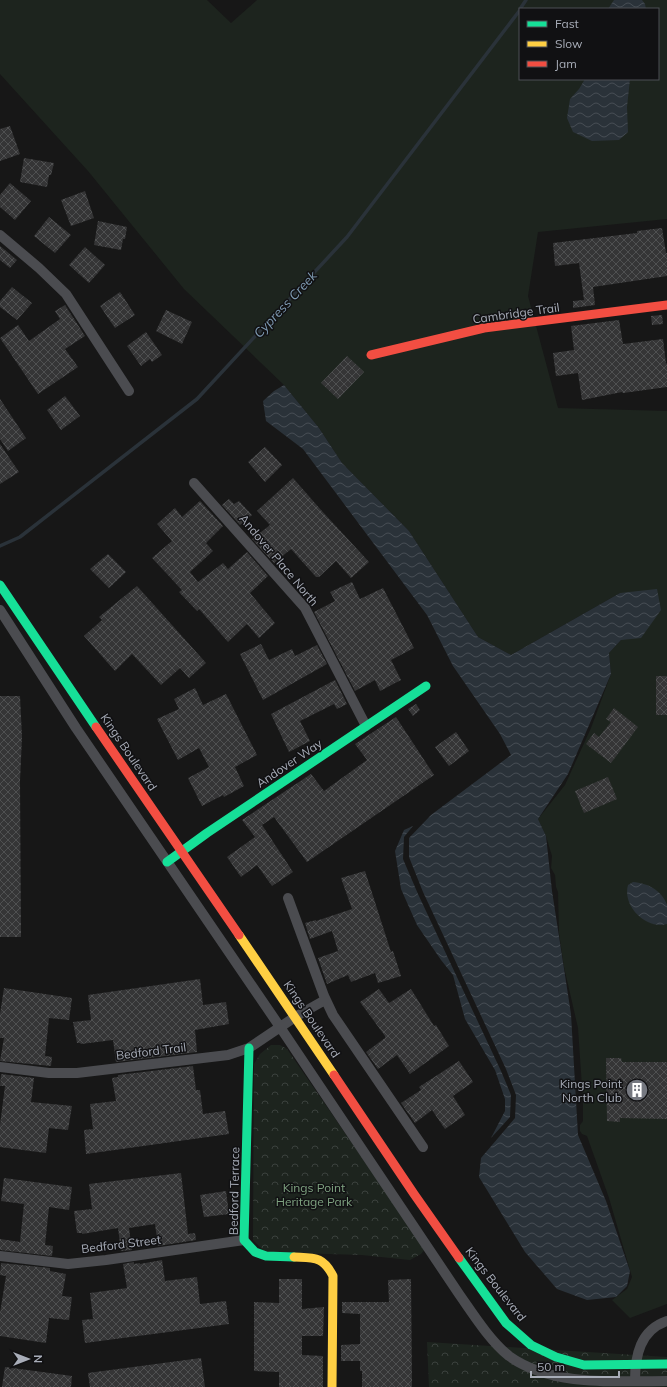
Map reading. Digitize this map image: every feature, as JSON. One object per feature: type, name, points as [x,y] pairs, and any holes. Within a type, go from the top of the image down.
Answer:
[{"type":"street","points":[[0,235],[40,268],[66,294],[129,391]]},
{"type":"street","name":"Cambridge Trail","points":[[371,355],[484,328],[667,306]]},
{"type":"street","name":"Andover Place North","points":[[194,482],[305,608],[366,726]]},
{"type":"street","name":"Kings Boulevard","points":[[1,587],[414,1194],[506,1323],[531,1345],[556,1357],[584,1365],[667,1364]]},
{"type":"street","points":[[15,608],[2,618],[485,1331],[509,1356],[539,1372],[566,1378],[667,1381]]},
{"type":"street","name":"Andover Way","points":[[167,862],[426,686]]},
{"type":"street","points":[[288,898],[325,1000],[333,1015],[423,1147]]},
{"type":"street","name":"Bedford Trail","points":[[0,1067],[49,1073],[77,1073],[228,1055],[249,1048],[295,1017],[325,1000]]},
{"type":"street","name":"Bedford Terrace","points":[[249,1048],[244,1240],[255,1252],[266,1256],[316,1258],[328,1266],[333,1276],[332,1387]]},
{"type":"street","name":"Bedford Street","points":[[0,1256],[68,1264],[244,1240]]},
{"type":"street","points":[[635,1381],[635,1364],[639,1348],[649,1332],[667,1321]]},
{"type":"green space","points":[[0,0],[207,0],[231,23],[257,0],[667,0],[667,219],[538,232],[528,296],[558,408],[667,411],[667,1304],[630,1318],[612,1300],[627,1289],[632,1277],[609,1198],[587,1136],[582,1134],[580,1131],[580,1125],[583,1121],[583,1102],[578,1028],[564,967],[559,933],[558,892],[555,875],[551,868],[552,856],[546,836],[538,819],[565,785],[591,728],[611,674],[609,653],[621,640],[620,593],[511,655],[478,637],[409,531],[342,463],[319,428],[284,385],[184,289],[88,171],[0,74]]},
{"type":"green space","name":"Kings Point Heritage Park","points":[[271,1045],[280,1045],[287,1049],[425,1249],[421,1254],[410,1260],[362,1255],[265,1252],[253,1240],[254,1064],[260,1054]]},
{"type":"green space","points":[[427,1342],[667,1357],[667,1387],[429,1387]]},
{"type":"water","points":[[614,0],[642,0],[646,8],[609,8]]},
{"type":"water","points":[[584,80],[630,80],[627,107],[628,132],[619,140],[592,141],[573,132],[567,118],[570,99]]},
{"type":"water","points":[[284,385],[319,428],[342,463],[409,531],[478,637],[511,655],[620,593],[657,589],[661,610],[641,638],[621,640],[609,653],[611,674],[568,774],[538,819],[546,836],[552,891],[571,1014],[578,1135],[606,1201],[630,1271],[627,1286],[616,1297],[587,1300],[557,1289],[525,1252],[479,1177],[481,1158],[515,1118],[516,1095],[506,1069],[423,892],[409,857],[409,838],[431,815],[511,755],[500,734],[453,666],[427,615],[303,449],[266,421],[263,401],[274,391]]},
{"type":"water","points":[[413,826],[404,837],[403,859],[511,1095],[510,1117],[491,1138],[505,1111],[505,1099],[495,1070],[465,1019],[453,975],[417,925],[401,889],[395,851],[404,830]]},
{"type":"water","points":[[633,882],[649,886],[662,895],[667,905],[667,924],[659,925],[651,923],[637,915],[632,908],[627,893],[628,885]]},
{"type":"building","points":[[10,126],[20,154],[0,161],[0,129]]},
{"type":"building","points":[[24,158],[54,163],[51,175],[49,175],[47,187],[20,182]]},
{"type":"building","points":[[10,183],[31,201],[15,220],[0,207],[0,195]]},
{"type":"building","points":[[85,191],[94,218],[71,226],[61,200]]},
{"type":"building","points":[[49,217],[71,235],[55,253],[34,236]]},
{"type":"building","points":[[98,221],[127,227],[121,250],[94,245]]},
{"type":"building","points":[[662,228],[667,253],[667,276],[593,287],[595,305],[573,308],[573,301],[584,300],[579,263],[555,266],[553,243],[637,233],[637,231]]},
{"type":"building","points":[[0,246],[17,260],[10,268],[0,260]]},
{"type":"building","points":[[85,247],[105,265],[89,283],[69,265]]},
{"type":"building","points":[[12,287],[32,303],[17,320],[0,307],[0,301]]},
{"type":"building","points":[[120,292],[135,315],[115,328],[100,306]]},
{"type":"building","points":[[65,305],[85,336],[65,349],[78,367],[38,394],[0,338],[18,325],[29,341],[60,319],[55,311]]},
{"type":"building","points":[[166,310],[192,322],[182,344],[156,331]]},
{"type":"building","points":[[662,315],[663,324],[652,325],[651,316]]},
{"type":"building","points":[[619,320],[623,344],[663,339],[666,364],[667,363],[667,387],[622,392],[582,400],[578,373],[556,376],[553,353],[574,350],[571,326]]},
{"type":"building","points":[[146,332],[162,355],[152,362],[150,359],[141,366],[127,346]]},
{"type":"building","points":[[347,356],[364,372],[338,399],[321,383]]},
{"type":"building","points":[[65,396],[80,416],[61,430],[47,410]]},
{"type":"building","points":[[0,399],[26,438],[8,451],[0,439]]},
{"type":"building","points":[[0,444],[19,472],[0,484]]},
{"type":"building","points":[[265,447],[282,465],[265,482],[248,462]]},
{"type":"building","points":[[293,478],[369,562],[351,578],[336,561],[319,577],[316,577],[291,549],[274,563],[252,539],[270,525],[257,511]]},
{"type":"building","points":[[229,499],[234,504],[239,501],[252,515],[240,525],[222,505]]},
{"type":"building","points":[[200,501],[223,526],[206,543],[213,551],[190,572],[198,582],[223,563],[228,569],[247,552],[268,576],[250,593],[275,623],[259,638],[247,624],[228,642],[199,609],[197,611],[179,592],[182,590],[152,558],[172,541],[157,524],[175,508],[182,517]]},
{"type":"building","points":[[108,554],[126,572],[109,588],[90,569]]},
{"type":"building","points":[[352,582],[360,599],[383,588],[414,648],[391,660],[401,680],[380,691],[375,680],[355,691],[314,612],[335,601],[330,592]]},
{"type":"building","points":[[137,586],[206,663],[189,678],[180,668],[161,685],[132,654],[115,671],[84,636],[102,620],[99,617]]},
{"type":"building","points":[[261,644],[269,660],[292,649],[295,656],[317,645],[327,664],[263,700],[240,654]]},
{"type":"building","points":[[656,676],[667,676],[667,715],[656,715]]},
{"type":"building","points":[[335,680],[347,704],[337,709],[334,704],[300,721],[310,741],[289,752],[271,714]]},
{"type":"building","points":[[195,688],[203,705],[226,694],[257,755],[235,767],[244,786],[224,797],[223,795],[202,806],[188,778],[209,767],[199,748],[178,760],[157,719],[179,709],[174,699]]},
{"type":"building","points":[[0,696],[20,696],[22,737],[20,781],[21,937],[0,937]]},
{"type":"building","points":[[416,704],[420,710],[413,716],[408,709]]},
{"type":"building","points":[[614,708],[638,727],[611,763],[586,744],[594,733],[599,737],[611,722],[606,719]]},
{"type":"building","points":[[396,717],[434,775],[307,862],[274,817],[262,825],[293,872],[272,886],[257,865],[241,877],[227,857],[255,837],[242,820],[311,774],[324,791],[367,760],[355,744]]},
{"type":"building","points":[[456,732],[469,751],[449,766],[435,747]]},
{"type":"building","points":[[608,777],[617,799],[584,813],[575,791]]},
{"type":"building","points":[[365,871],[391,952],[393,951],[401,976],[378,983],[375,973],[351,982],[348,975],[327,984],[318,958],[338,951],[332,931],[310,939],[305,923],[316,921],[352,909],[341,878]]},
{"type":"building","points":[[200,979],[203,1005],[226,1002],[229,1024],[195,1030],[197,1052],[116,1062],[113,1040],[81,1044],[77,1043],[73,1022],[91,1020],[88,995]]},
{"type":"building","points":[[4,988],[72,998],[69,1020],[49,1018],[45,1056],[52,1057],[51,1066],[0,1061],[4,1038],[0,1038],[0,1014]]},
{"type":"building","points":[[379,989],[389,1003],[411,989],[434,1026],[436,1025],[449,1046],[410,1074],[397,1055],[378,1069],[366,1052],[385,1038],[385,1036],[360,1002]]},
{"type":"building","name":"Kings Point North Club","points":[[606,1058],[621,1058],[622,1062],[667,1062],[667,1119],[620,1118],[620,1122],[607,1121]]},
{"type":"building","points":[[459,1061],[473,1082],[453,1096],[465,1115],[445,1129],[432,1110],[415,1123],[401,1103],[421,1090],[419,1087]]},
{"type":"building","points":[[193,1066],[196,1090],[200,1090],[203,1114],[225,1111],[229,1134],[86,1154],[84,1130],[93,1129],[90,1104],[116,1101],[112,1078],[118,1077],[118,1075]]},
{"type":"building","points":[[1,1074],[34,1078],[31,1102],[72,1106],[68,1130],[49,1128],[46,1153],[0,1147],[0,1125],[5,1086],[0,1086]]},
{"type":"building","points":[[181,1173],[188,1234],[195,1233],[196,1240],[158,1246],[155,1224],[129,1228],[132,1250],[121,1251],[118,1228],[82,1234],[77,1233],[74,1211],[92,1209],[89,1184]]},
{"type":"building","points":[[4,1178],[72,1187],[69,1210],[49,1207],[45,1245],[53,1246],[52,1256],[0,1250],[0,1239],[20,1242],[24,1204],[1,1201]]},
{"type":"building","points":[[226,1191],[229,1214],[204,1217],[200,1195]]},
{"type":"building","points":[[162,1260],[165,1281],[197,1277],[200,1304],[226,1301],[229,1324],[85,1343],[82,1320],[93,1319],[90,1293],[127,1288],[123,1264],[134,1262],[134,1264],[140,1264]]},
{"type":"building","points":[[1,1263],[50,1268],[50,1271],[66,1274],[62,1296],[72,1297],[69,1320],[49,1318],[46,1343],[0,1336],[0,1313],[6,1276],[0,1275]]},
{"type":"building","points":[[279,1279],[302,1279],[302,1309],[324,1307],[323,1336],[302,1336],[302,1355],[323,1356],[323,1387],[279,1387],[279,1372],[254,1371],[254,1302],[279,1303]]},
{"type":"building","points":[[411,1279],[412,1387],[362,1387],[362,1371],[360,1371],[360,1361],[341,1361],[341,1345],[360,1344],[360,1314],[342,1313],[342,1302],[389,1302],[388,1280]]},
{"type":"building","points":[[201,1358],[205,1387],[90,1387],[88,1373]]},
{"type":"building","points":[[5,1367],[72,1376],[71,1387],[2,1387]]},
{"type":"waterway","name":"Cypress Creek","points":[[521,8],[526,0]]},
{"type":"waterway","name":"Cypress Creek","points":[[0,546],[20,537],[197,399],[347,237],[519,11]]},
{"type":"traffic: fast","points":[[0,585],[96,727]]},
{"type":"traffic: fast","points":[[167,862],[207,833],[426,686]]},
{"type":"traffic: fast","points":[[249,1048],[244,1240],[255,1252],[266,1256],[294,1257]]},
{"type":"traffic: fast","points":[[459,1258],[506,1323],[531,1345],[556,1357],[584,1365],[667,1364]]},
{"type":"traffic: slow","points":[[239,935],[334,1075]]},
{"type":"traffic: slow","points":[[294,1257],[312,1258],[322,1261],[333,1276],[332,1387]]},
{"type":"traffic: jam","points":[[371,355],[484,328],[667,305]]},
{"type":"traffic: jam","points":[[96,727],[239,935]]},
{"type":"traffic: jam","points":[[334,1075],[459,1258]]},
{"type":"place","name":"Kings Point North Club","points":[[637,1090]]}]
